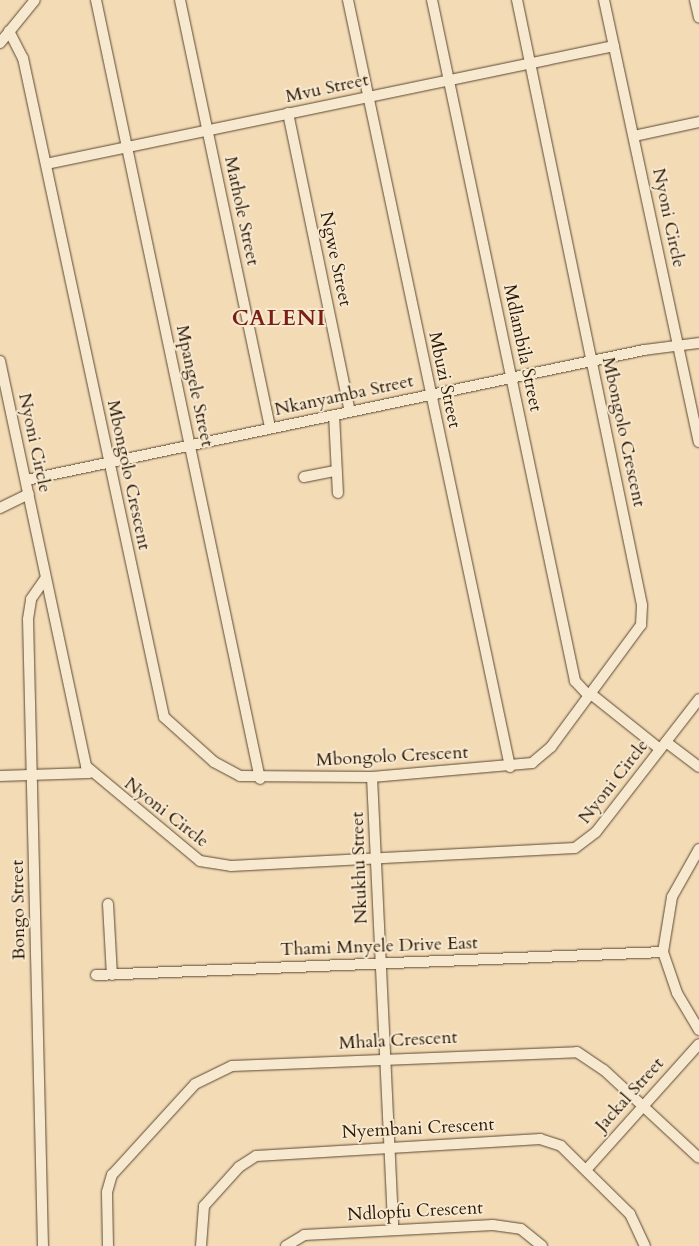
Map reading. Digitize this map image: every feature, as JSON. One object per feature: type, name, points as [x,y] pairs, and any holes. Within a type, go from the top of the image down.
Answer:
[{"type":"street","points":[[0,43],[35,0]]},
{"type":"street","name":"Mpangele Street","points":[[96,0],[260,779]]},
{"type":"street","name":"Mathole Street","points":[[180,0],[270,428]]},
{"type":"street","name":"Mbuzi Street","points":[[348,0],[510,767]]},
{"type":"street","name":"Mdlambila Street","points":[[432,0],[578,690],[576,714]]},
{"type":"street","name":"Mbongolo Crescent","points":[[10,31],[23,58],[164,717],[223,769],[260,779],[372,777],[510,767],[538,759],[576,714],[634,637],[643,618],[517,0]]},
{"type":"street","name":"Nyoni Circle","points":[[604,0],[699,442]]},
{"type":"street","points":[[695,0],[699,18]]},
{"type":"street","name":"Mvu Street","points":[[46,164],[614,46]]},
{"type":"street","name":"Ngwe Street","points":[[288,114],[350,412]]},
{"type":"street","points":[[634,136],[699,122]]},
{"type":"street","name":"Nkanyamba Street","points":[[26,480],[591,361],[699,343]]},
{"type":"street","name":"Nyoni Circle","points":[[0,360],[80,747],[89,773],[207,864],[231,866],[375,856],[575,848],[596,832],[699,699]]},
{"type":"street","points":[[334,415],[338,493]]},
{"type":"street","points":[[304,477],[336,471]]},
{"type":"street","points":[[0,508],[29,494]]},
{"type":"street","name":"Bongo Street","points":[[43,1246],[28,620],[31,599],[45,579]]},
{"type":"street","points":[[578,690],[590,695],[663,746],[699,767]]},
{"type":"street","points":[[0,776],[89,773]]},
{"type":"street","name":"Nkukhu Street","points":[[372,777],[393,1228]]},
{"type":"street","points":[[699,849],[672,897],[663,952],[676,993],[699,1030]]},
{"type":"street","points":[[108,904],[112,975]]},
{"type":"street","name":"Thami Mnyele Drive East","points":[[96,975],[663,952]]},
{"type":"street","name":"Jackal Street","points":[[586,1170],[642,1105],[699,1044]]},
{"type":"street","name":"Mhala Crescent","points":[[108,1246],[108,1183],[132,1152],[211,1072],[232,1066],[385,1058],[577,1052],[592,1060],[699,1158]]},
{"type":"street","name":"Nyembani Crescent","points":[[201,1246],[204,1206],[250,1159],[265,1154],[540,1139],[561,1146],[586,1170],[636,1221],[645,1246]]},
{"type":"street","name":"Ndlopfu Crescent","points":[[286,1246],[304,1235],[393,1228],[509,1225],[527,1232],[542,1246]]},
{"type":"district","name":"CALENI","points":[[279,319]]}]
